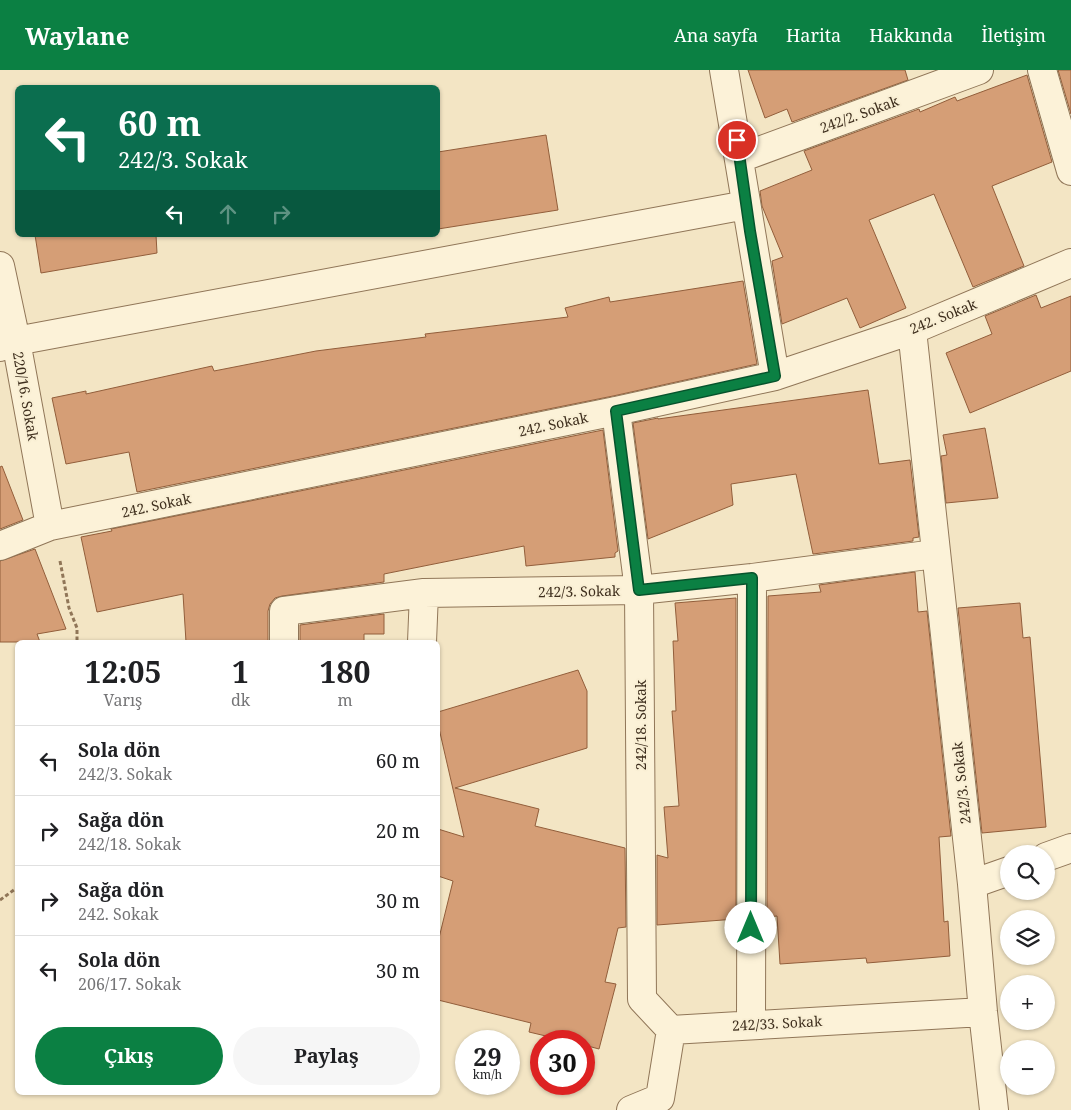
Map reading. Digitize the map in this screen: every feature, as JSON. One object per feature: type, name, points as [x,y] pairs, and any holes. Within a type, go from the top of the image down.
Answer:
[{"type":"street","points":[[724,70],[775,376]]},
{"type":"street","name":"242/2. Sokak","points":[[740,158],[979,70]]},
{"type":"street","points":[[1042,70],[1071,171]]},
{"type":"street","points":[[8,344],[746,205]]},
{"type":"street","name":"242. Sokak","points":[[0,546],[52,526],[616,411],[775,376],[912,330],[1071,263]]},
{"type":"street","name":"220/16. Sokak","points":[[0,266],[8,344],[52,526]]},
{"type":"street","name":"242/3. Sokak","points":[[912,330],[972,884],[994,1110]]},
{"type":"street","name":"242/18. Sokak","points":[[616,411],[639,590],[642,999],[671,1030]]},
{"type":"street","name":"242/3. Sokak","points":[[284,640],[284,611],[424,593],[639,590],[752,578],[935,554]]},
{"type":"street","points":[[751,1024],[752,578]]},
{"type":"street","points":[[422,640],[424,593]]},
{"type":"street","points":[[1055,854],[1071,848]]},
{"type":"street","points":[[972,884],[1000,873]]},
{"type":"street","name":"242/33. Sokak","points":[[671,1030],[983,1012]]},
{"type":"street","points":[[631,1110],[660,1098],[671,1030]]},
{"type":"path","points":[[52,526],[69,608],[77,628],[77,640]]},
{"type":"path","points":[[0,900],[15,889]]},
{"type":"building","points":[[748,70],[905,70],[908,80],[792,122],[787,109],[765,118]]},
{"type":"building","points":[[1058,70],[1071,70],[1071,114]]},
{"type":"building","points":[[1027,75],[1052,162],[992,186],[1024,266],[973,287],[934,194],[869,220],[906,308],[860,328],[847,298],[782,324],[772,261],[783,257],[762,206],[760,191],[812,170],[804,151],[919,109],[920,112],[955,97],[957,101]]},
{"type":"building","points":[[546,135],[558,210],[440,229],[440,152]]},
{"type":"building","points":[[35,237],[156,237],[157,253],[41,273]]},
{"type":"building","points":[[743,281],[757,364],[613,396],[137,492],[129,452],[66,464],[52,398],[86,391],[86,394],[212,366],[214,371],[316,351],[426,337],[425,334],[568,317],[565,308],[609,297],[610,302]]},
{"type":"building","points":[[1036,295],[1041,308],[1071,296],[1071,371],[970,413],[946,353],[992,334],[985,316]]},
{"type":"building","points":[[868,390],[879,464],[910,460],[919,537],[913,538],[913,541],[813,554],[796,474],[731,484],[733,505],[648,539],[633,423]]},
{"type":"building","points":[[985,428],[998,498],[946,503],[941,456],[947,455],[943,435]]},
{"type":"building","points":[[603,430],[618,551],[615,553],[615,557],[526,566],[524,546],[384,574],[384,582],[275,598],[270,604],[268,611],[268,640],[186,640],[183,594],[97,612],[81,537],[112,531],[111,529]]},
{"type":"building","points":[[2,466],[23,520],[0,529],[0,467]]},
{"type":"building","points":[[35,549],[66,629],[37,634],[39,640],[0,642],[0,561]]},
{"type":"building","points":[[915,572],[918,612],[927,611],[951,836],[939,837],[944,922],[948,921],[950,956],[867,963],[866,958],[780,964],[777,916],[767,917],[768,596],[821,592],[819,585]]},
{"type":"building","points":[[736,598],[736,919],[657,925],[657,855],[668,858],[664,807],[679,806],[672,711],[676,711],[673,641],[678,641],[675,603]]},
{"type":"building","points":[[1020,603],[1023,638],[1030,637],[1046,827],[982,833],[958,608]]},
{"type":"building","points":[[384,614],[384,634],[364,634],[364,640],[300,640],[300,625]]},
{"type":"building","points":[[578,670],[587,691],[587,748],[455,788],[539,809],[535,826],[625,848],[626,927],[618,928],[605,982],[616,984],[599,1049],[595,1048],[595,1030],[530,1030],[530,1032],[529,1032],[531,1023],[440,1000],[440,934],[453,881],[440,877],[440,830],[464,837],[440,733],[440,711]]},
{"type":"route","points":[[737,140],[750,231],[775,376],[616,411],[639,590],[752,578],[751,928]]}]
